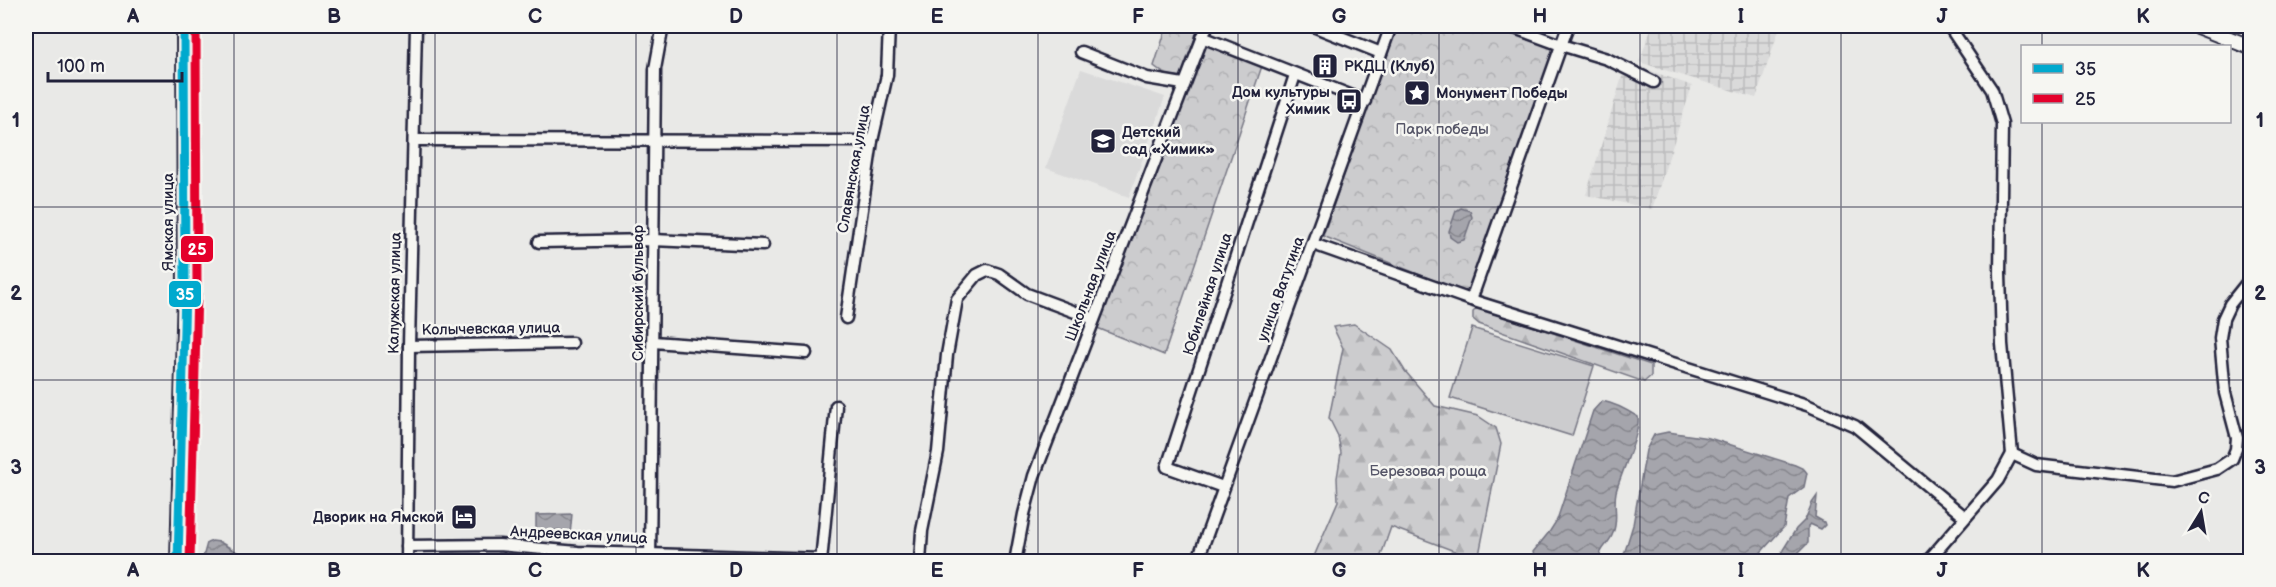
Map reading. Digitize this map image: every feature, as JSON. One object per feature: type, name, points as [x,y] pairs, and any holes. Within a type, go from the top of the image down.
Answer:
[{"type":"main road","name":"Ямская улица","points":[[178,561],[185,290],[183,26]]},
{"type":"main road","points":[[2198,26],[2250,47]]},
{"type":"street","name":"Калужская улица","points":[[407,561],[416,26]]},
{"type":"street","name":"Сибирский бульвар","points":[[650,558],[655,69],[665,26]]},
{"type":"street","name":"Славянская улица","points":[[846,318],[872,141],[886,75],[889,26]]},
{"type":"street","name":"Школьная улица","points":[[1015,561],[1034,476],[1207,26]]},
{"type":"street","points":[[1313,26],[1336,30],[1381,53]]},
{"type":"street","name":"улица Ватутина","points":[[1197,561],[1391,26]]},
{"type":"street","points":[[1509,26],[1607,59],[1654,82]]},
{"type":"street","points":[[1471,300],[1568,26]]},
{"type":"street","points":[[1927,561],[1998,480],[2012,454],[2001,332],[2002,124],[1992,90],[1948,26]]},
{"type":"street","points":[[1202,37],[1365,101]]},
{"type":"street","points":[[1081,52],[1147,78],[1183,84]]},
{"type":"street","name":"Юбилейная улица","points":[[1223,487],[1167,467],[1295,75]]},
{"type":"street","points":[[414,140],[872,141]]},
{"type":"street","points":[[539,242],[653,240],[763,245]]},
{"type":"street","points":[[1313,244],[1471,300],[1833,415],[1855,426],[1965,517]]},
{"type":"street","points":[[920,561],[922,531],[938,452],[947,355],[957,299],[977,275],[987,270],[999,274],[1027,294],[1094,319]]},
{"type":"street","points":[[2012,454],[2036,465],[2172,481],[2217,469],[2232,459],[2237,438],[2225,393],[2220,338],[2223,319],[2230,304],[2250,279]]},
{"type":"street","points":[[653,342],[806,353]]},
{"type":"street","name":"Колычевская улица","points":[[409,346],[572,343]]},
{"type":"street","points":[[821,560],[836,406]]},
{"type":"street","name":"Андреевская улица","points":[[407,546],[498,545],[650,558],[821,560]]},
{"type":"shaded area","points":[[1652,26],[1780,26],[1756,98],[1639,62]]},
{"type":"shaded area","points":[[1630,63],[1692,86],[1652,209],[1586,195],[1622,77]]},
{"type":"shaded area","points":[[1081,69],[1165,97],[1129,197],[1046,168]]},
{"type":"green space","points":[[1167,26],[1199,26],[1182,77],[1166,75],[1154,66]]},
{"type":"green space","name":"Парк победы","points":[[1395,26],[1495,26],[1555,48],[1468,294],[1323,236]]},
{"type":"green space","points":[[1203,38],[1263,63],[1164,355],[1095,327]]},
{"type":"green space","points":[[1477,308],[1651,365],[1651,376],[1644,382],[1479,324],[1473,319],[1473,312]]},
{"type":"green space","name":"Березовая роща","points":[[1354,324],[1392,350],[1405,371],[1435,406],[1478,416],[1496,428],[1501,444],[1478,560],[1391,527],[1379,561],[1312,561],[1338,501],[1337,478],[1341,453],[1338,436],[1329,418],[1343,348],[1333,327]]},
{"type":"green space","points":[[1472,328],[1594,366],[1572,436],[1450,398]]},
{"type":"water","points":[[1461,208],[1470,211],[1472,217],[1464,240],[1457,242],[1450,237],[1449,231],[1456,211]]},
{"type":"water","points":[[1602,401],[1620,407],[1638,417],[1636,433],[1616,492],[1616,523],[1613,533],[1599,561],[1535,561],[1533,552],[1557,520],[1593,411]]},
{"type":"water","points":[[1668,432],[1709,438],[1795,465],[1807,473],[1804,487],[1789,498],[1784,527],[1753,561],[1622,561],[1633,525],[1646,450],[1654,435]]},
{"type":"water","points":[[1817,496],[1815,517],[1825,525],[1821,529],[1810,524],[1808,526],[1808,543],[1794,561],[1776,561],[1796,529],[1805,520]]},
{"type":"water","points":[[572,514],[570,535],[536,534],[536,515]]},
{"type":"water","points":[[220,542],[242,555],[241,561],[202,561],[207,543]]},
{"type":"transit line","name":"35","points":[[178,562],[185,290],[184,26]]},
{"type":"transit line","name":"25","points":[[190,562],[197,290],[196,26]]},
{"type":"place","name":"РКДЦ (Клуб)","points":[[1325,66]]},
{"type":"place","name":"Монумент Победы","points":[[1417,93]]},
{"type":"place","name":"Дом культуры Химик","points":[[1349,101]]},
{"type":"place","name":"Детский сад «Химик»","points":[[1103,141]]},
{"type":"place","name":"Дворик на Ямской","points":[[464,517]]}]
